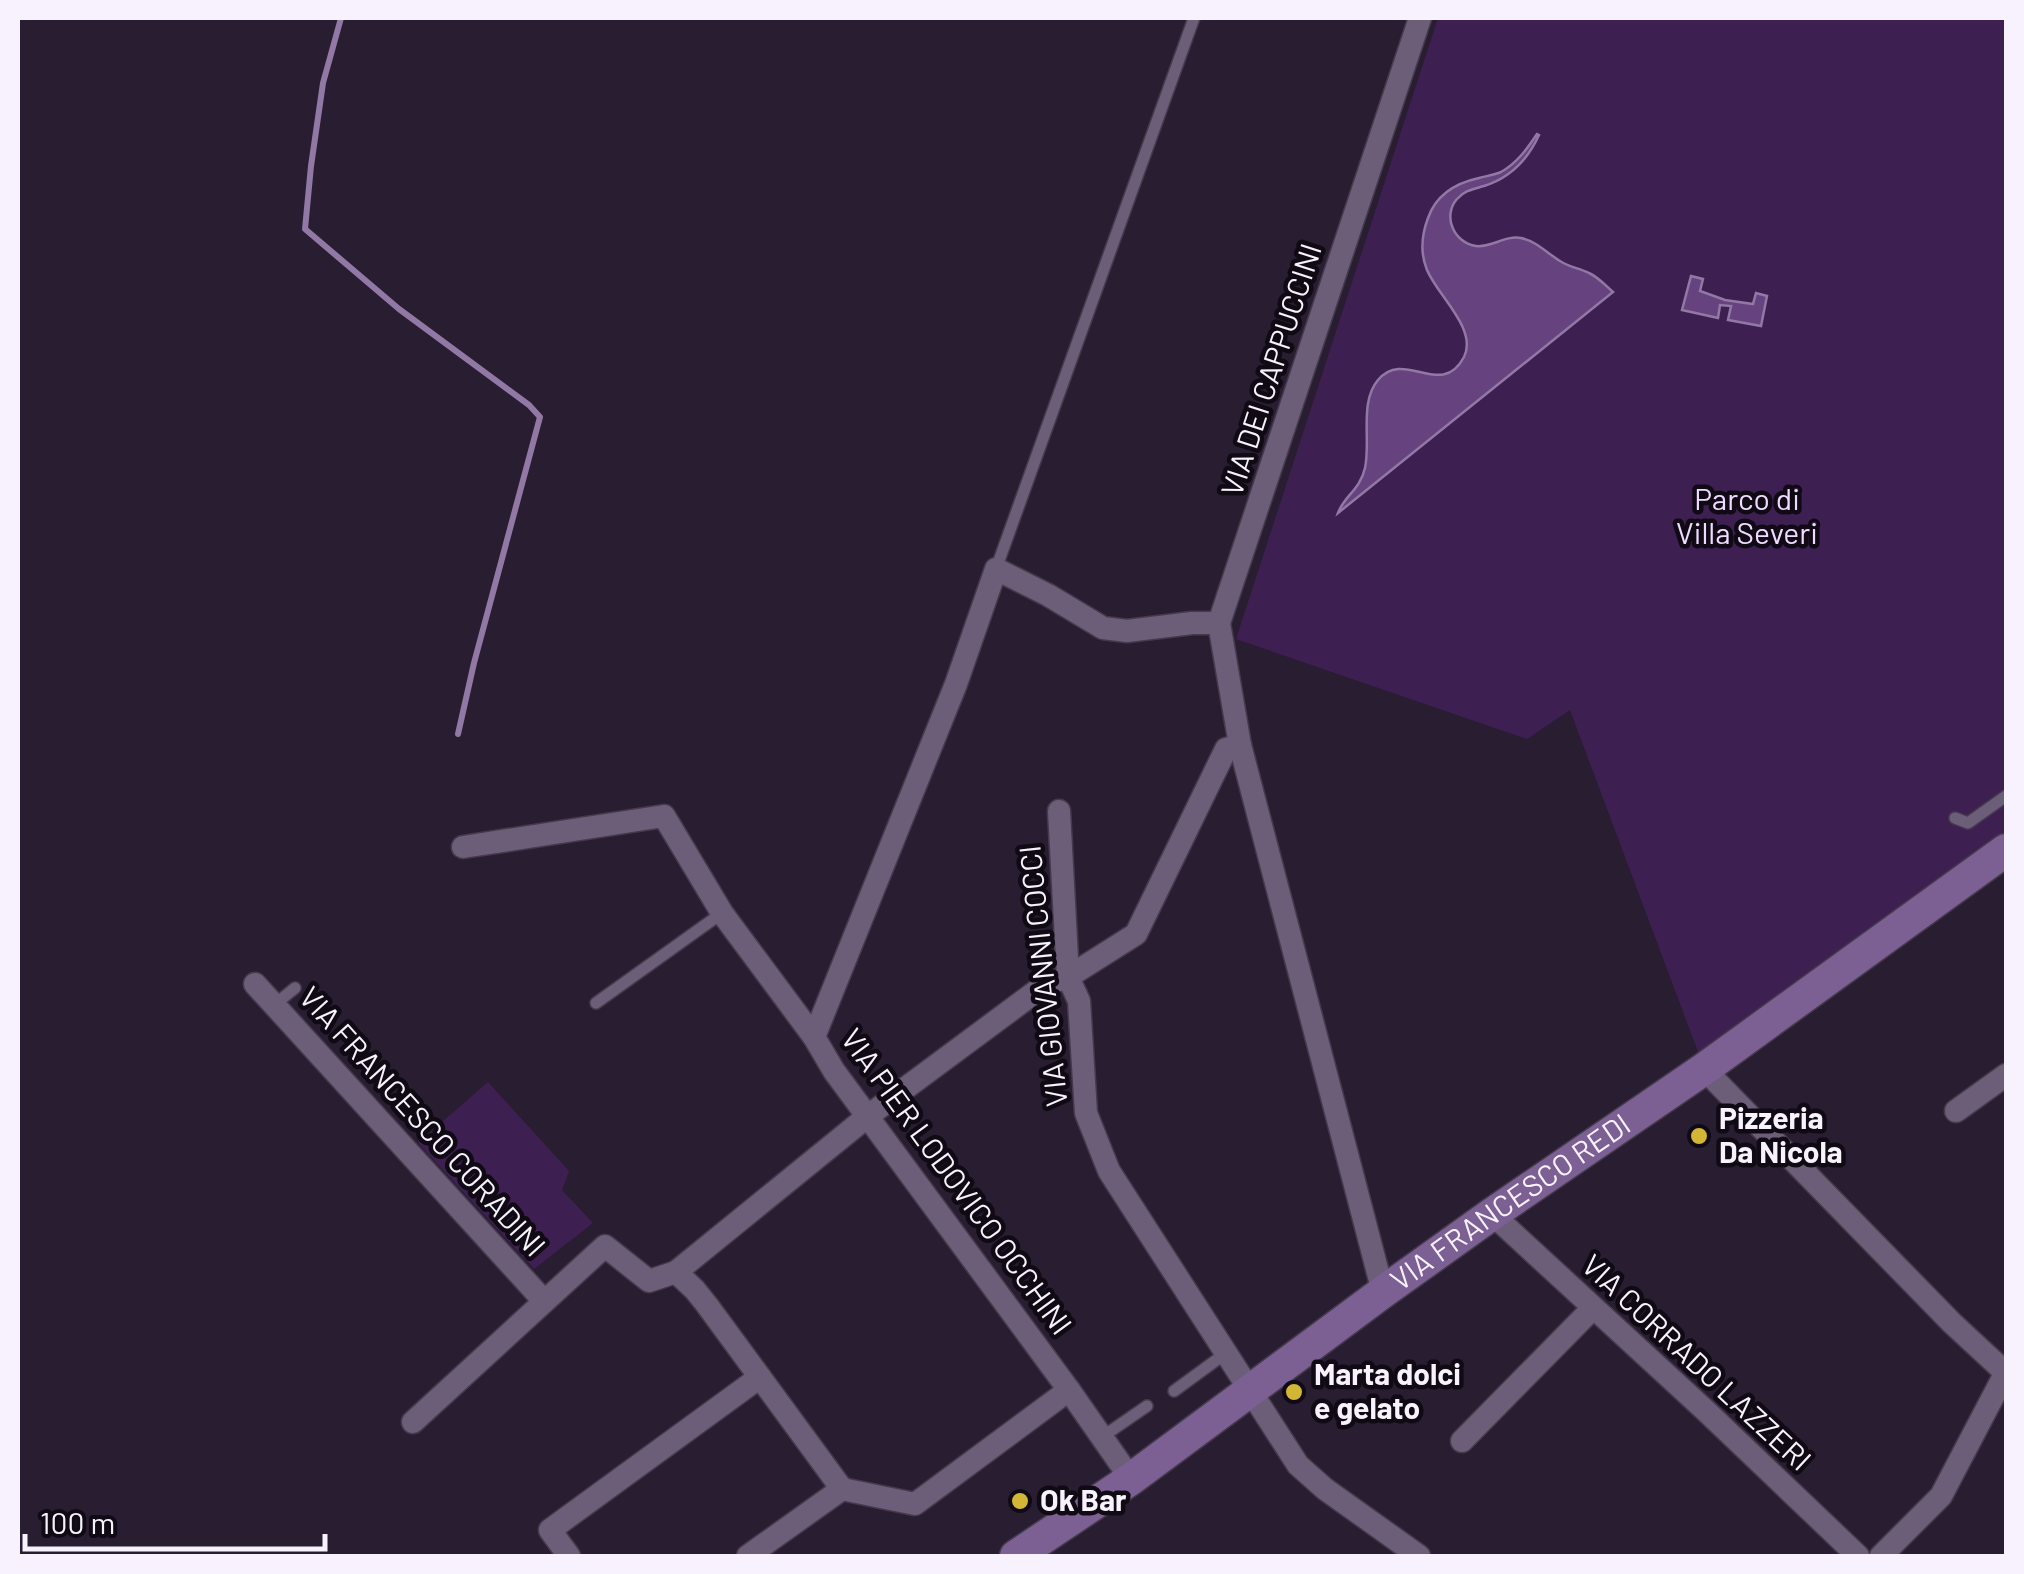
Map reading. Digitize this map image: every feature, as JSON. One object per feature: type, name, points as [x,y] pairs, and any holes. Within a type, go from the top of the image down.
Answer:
[{"type":"street","name":"VIA DEI CAPPUCCINI","points":[[1383,1292],[1240,745],[1219,623],[1420,18]]},
{"type":"street","points":[[996,568],[1104,628],[1127,631],[1219,623]]},
{"type":"street","name":"VIA PIER LODOVICO OCCHINI","points":[[996,568],[956,684],[814,1037],[834,1071],[1070,1390],[1131,1479]]},
{"type":"street","points":[[1070,1390],[915,1504],[842,1490],[707,1305],[676,1272],[868,1116],[1046,984],[1068,976],[1136,934],[1226,749],[1240,745]]},
{"type":"street","name":"VIA GIOVANNI COCCI","points":[[1058,811],[1068,976],[1079,1001],[1086,1113],[1109,1171],[1298,1465],[1324,1489],[1419,1556]]},
{"type":"street","points":[[464,847],[664,816],[722,913],[814,1037]]},
{"type":"street","name":"VIA FRANCESCO REDI","points":[[1016,1556],[1131,1479],[1383,1292],[1704,1069],[2006,850]]},
{"type":"street","name":"VIA FRANCESCO CORADINI","points":[[255,984],[544,1301]]},
{"type":"street","points":[[1704,1069],[2006,1372],[1942,1496],[1881,1556]]},
{"type":"street","points":[[1956,1111],[2006,1075]]},
{"type":"street","name":"VIA CORRADO LAZZERI","points":[[1492,1214],[1858,1556]]},
{"type":"street","name":"VIA FRANCESCO CORADINI","points":[[413,1422],[605,1246],[649,1281],[676,1272]]},
{"type":"street","points":[[1462,1442],[1594,1308]]},
{"type":"street","points":[[569,1556],[550,1530],[760,1377]]},
{"type":"street","points":[[748,1556],[842,1490]]},
{"type":"lane","points":[[996,568],[1194,18]]},
{"type":"lane","points":[[1954,818],[1968,823],[2006,796]]},
{"type":"lane","points":[[596,1002],[722,913]]},
{"type":"lane","points":[[274,1005],[295,988]]},
{"type":"lane","points":[[1174,1391],[1226,1353]]},
{"type":"lane","points":[[1102,1436],[1146,1406]]},
{"type":"green space","name":"Parco di Villa Severi","points":[[1438,18],[2006,18],[2006,837],[1700,1057],[1570,710],[1527,739],[1236,639]],"holes":[[[1536,134],[1539,136],[1513,170],[1461,195],[1451,210],[1452,226],[1470,244],[1482,246],[1505,240],[1540,247],[1612,292],[1340,507],[1363,474],[1370,398],[1379,379],[1402,368],[1441,375],[1454,370],[1465,354],[1464,329],[1425,252],[1423,240],[1430,213],[1444,193],[1505,169]]]},
{"type":"green space","points":[[488,1082],[569,1171],[562,1190],[593,1223],[534,1269],[418,1143]]},
{"type":"shaded area","points":[[1537,134],[1529,152],[1510,173],[1457,199],[1451,213],[1453,228],[1462,240],[1476,246],[1509,238],[1537,244],[1563,263],[1592,275],[1613,292],[1338,513],[1365,468],[1367,410],[1378,380],[1400,369],[1445,374],[1464,357],[1466,335],[1425,264],[1423,237],[1432,210],[1455,187],[1507,168]]},
{"type":"shaded area","points":[[1691,276],[1703,279],[1700,291],[1725,300],[1753,304],[1756,293],[1767,296],[1761,326],[1728,320],[1731,306],[1720,305],[1718,318],[1682,310]]},
{"type":"waterway","points":[[341,18],[323,83],[305,229],[399,309],[540,417],[458,734]]},
{"type":"place","name":"Pizzeria Da Nicola","points":[[1699,1136]]},
{"type":"place","name":"Marta dolci e gelato","points":[[1294,1392]]},
{"type":"place","name":"Ok Bar","points":[[1020,1501]]}]
